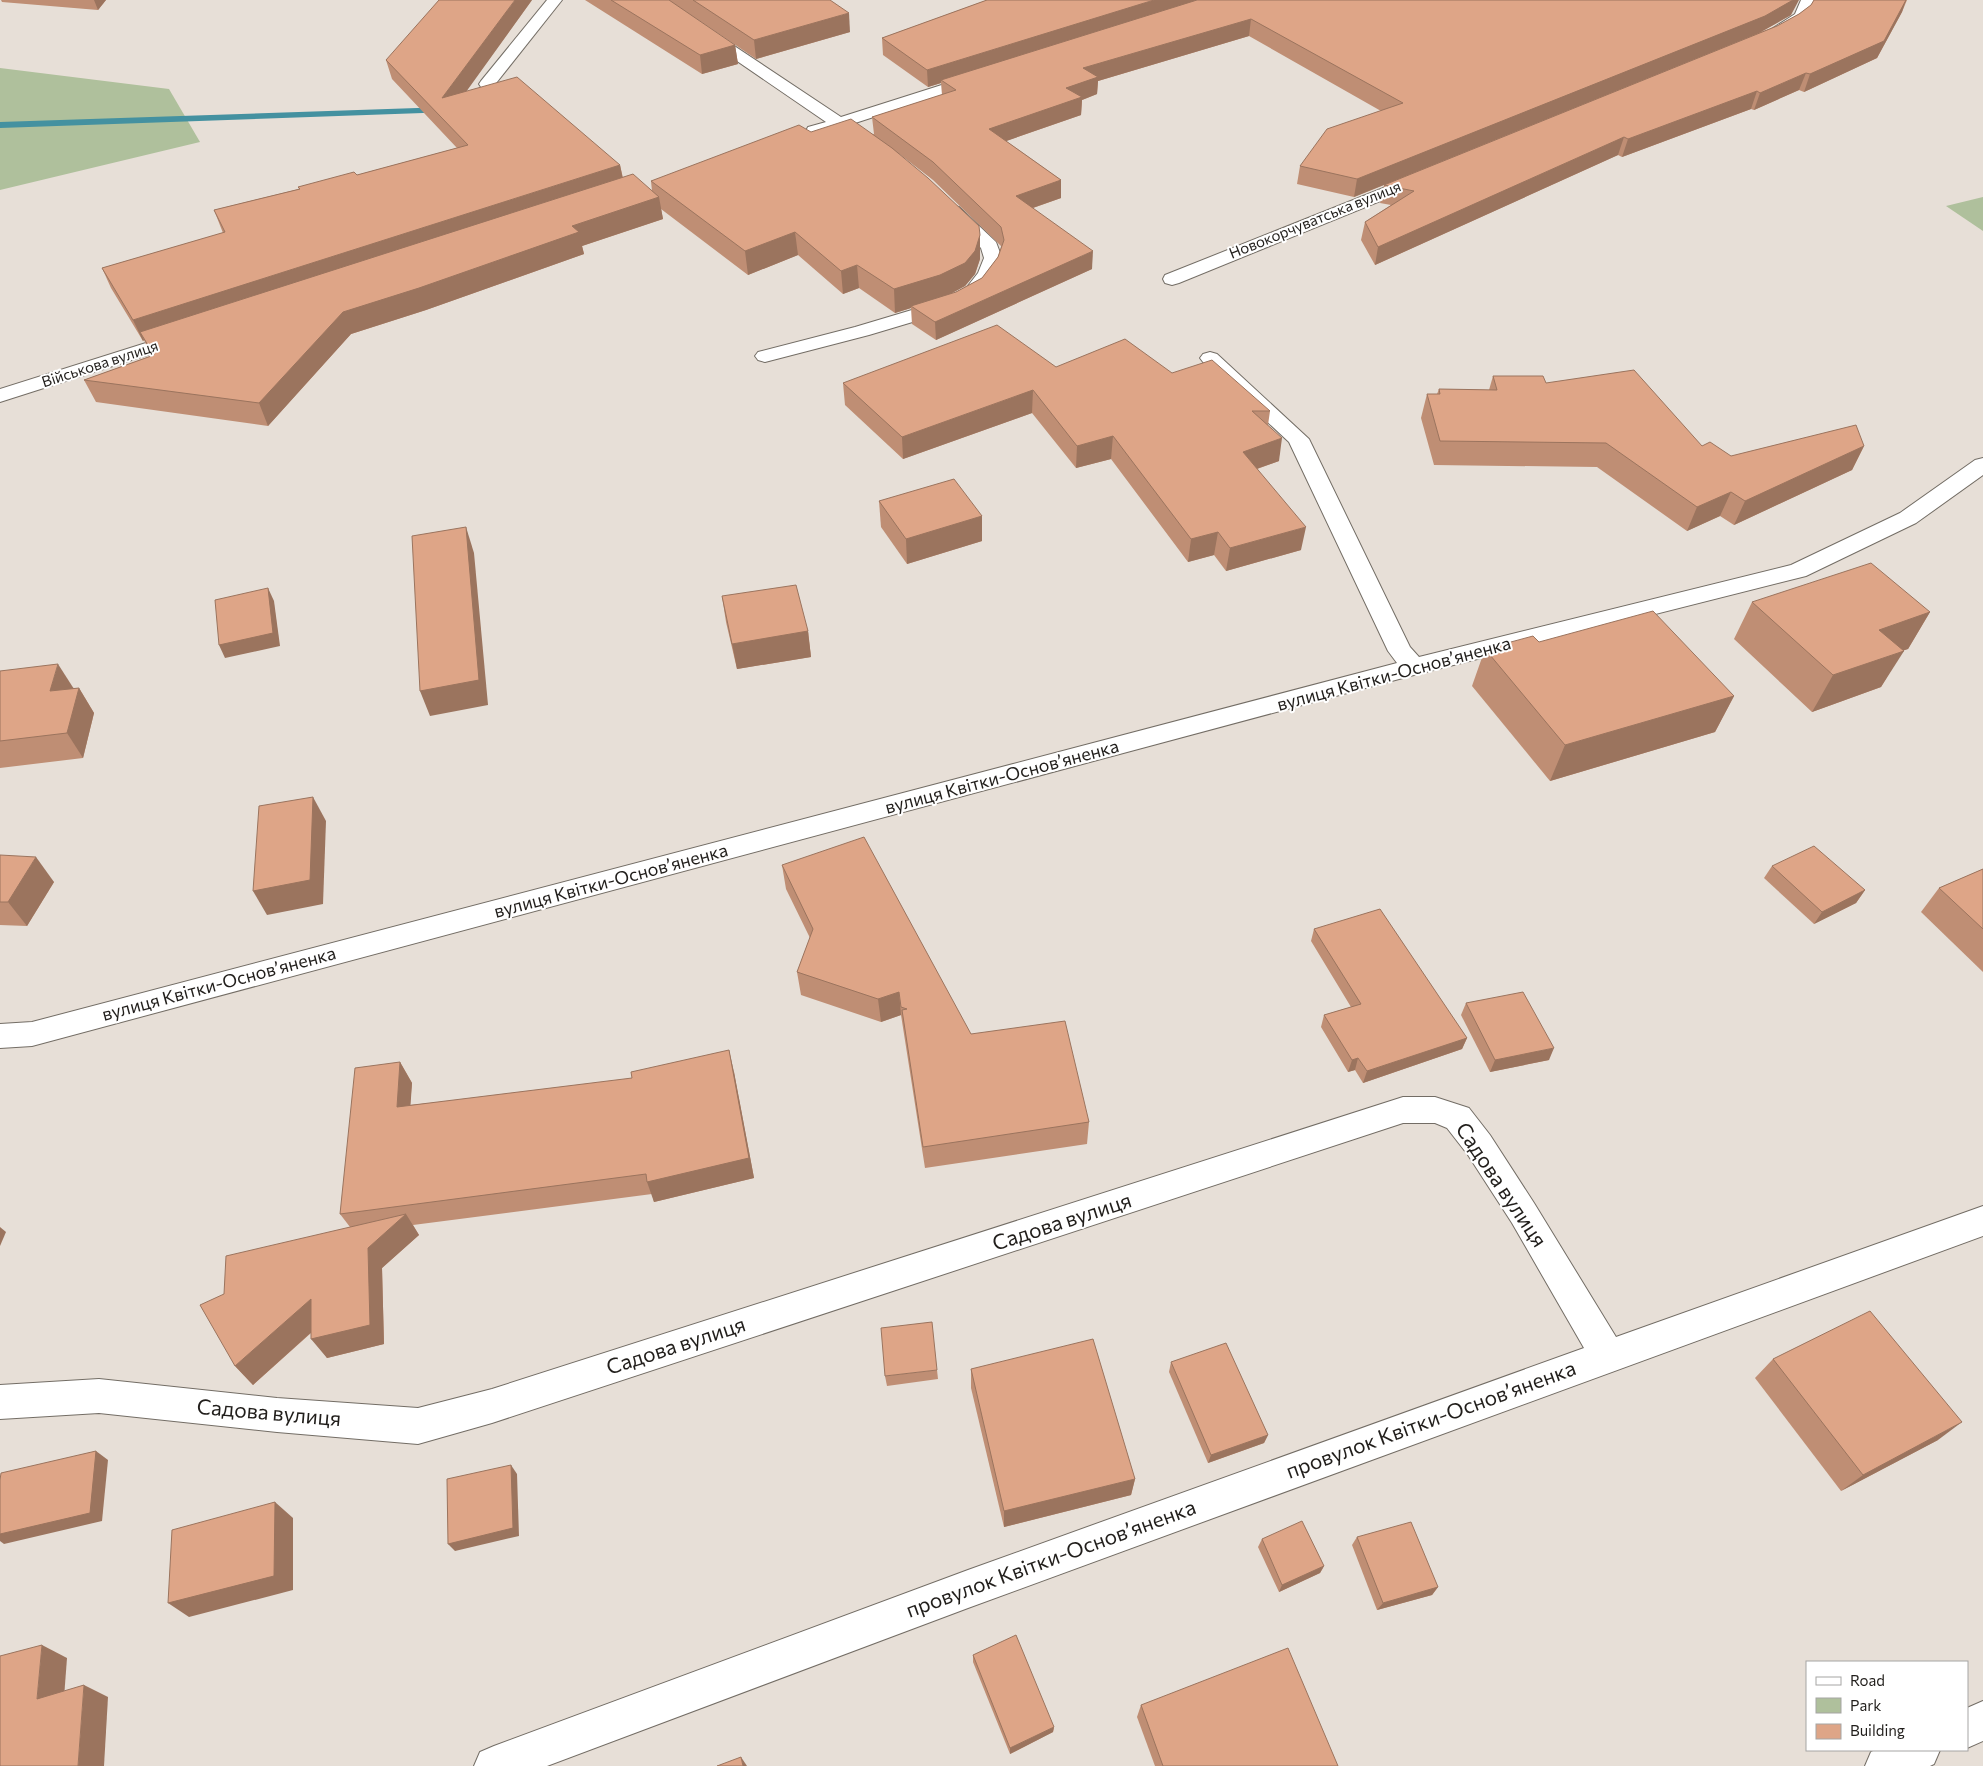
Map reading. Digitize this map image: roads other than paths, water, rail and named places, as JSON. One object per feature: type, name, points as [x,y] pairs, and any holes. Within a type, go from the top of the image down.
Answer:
[{"type":"street","points":[[487,84],[556,0]]},
{"type":"street","points":[[655,0],[860,136]]},
{"type":"street","points":[[1756,42],[1786,27],[1801,16],[1808,0]]},
{"type":"street","points":[[796,138],[990,75]]},
{"type":"street","name":"Новокорчуватська вулиця","points":[[1172,279],[1427,175]]},
{"type":"street","points":[[765,356],[862,331],[950,305],[974,291],[987,274],[994,258],[990,246],[940,198]]},
{"type":"street","name":"Військова вулиця","points":[[0,396],[202,331]]},
{"type":"street","points":[[1210,358],[1298,439],[1400,651],[1414,667]]},
{"type":"street","name":"вулиця Квітки-Основ’яненка","points":[[0,1036],[32,1034],[1414,667],[1798,571],[1908,518],[1983,465]]},
{"type":"street","name":"Садова вулиця","points":[[0,1402],[99,1396],[277,1415],[418,1426],[501,1403],[1403,1110],[1434,1110],[1458,1118],[1479,1145],[1523,1213],[1608,1356]]},
{"type":"street","points":[[1608,1356],[1983,1221]]},
{"type":"street","name":"провулок Квітки-Основʼяненка","points":[[494,1766],[968,1589],[1608,1356]]},
{"type":"street","points":[[1968,1728],[1983,1721]]},
{"type":"street","points":[[1885,1766],[1918,1751]]},
{"type":"waterway","points":[[0,125],[447,110]]}]
